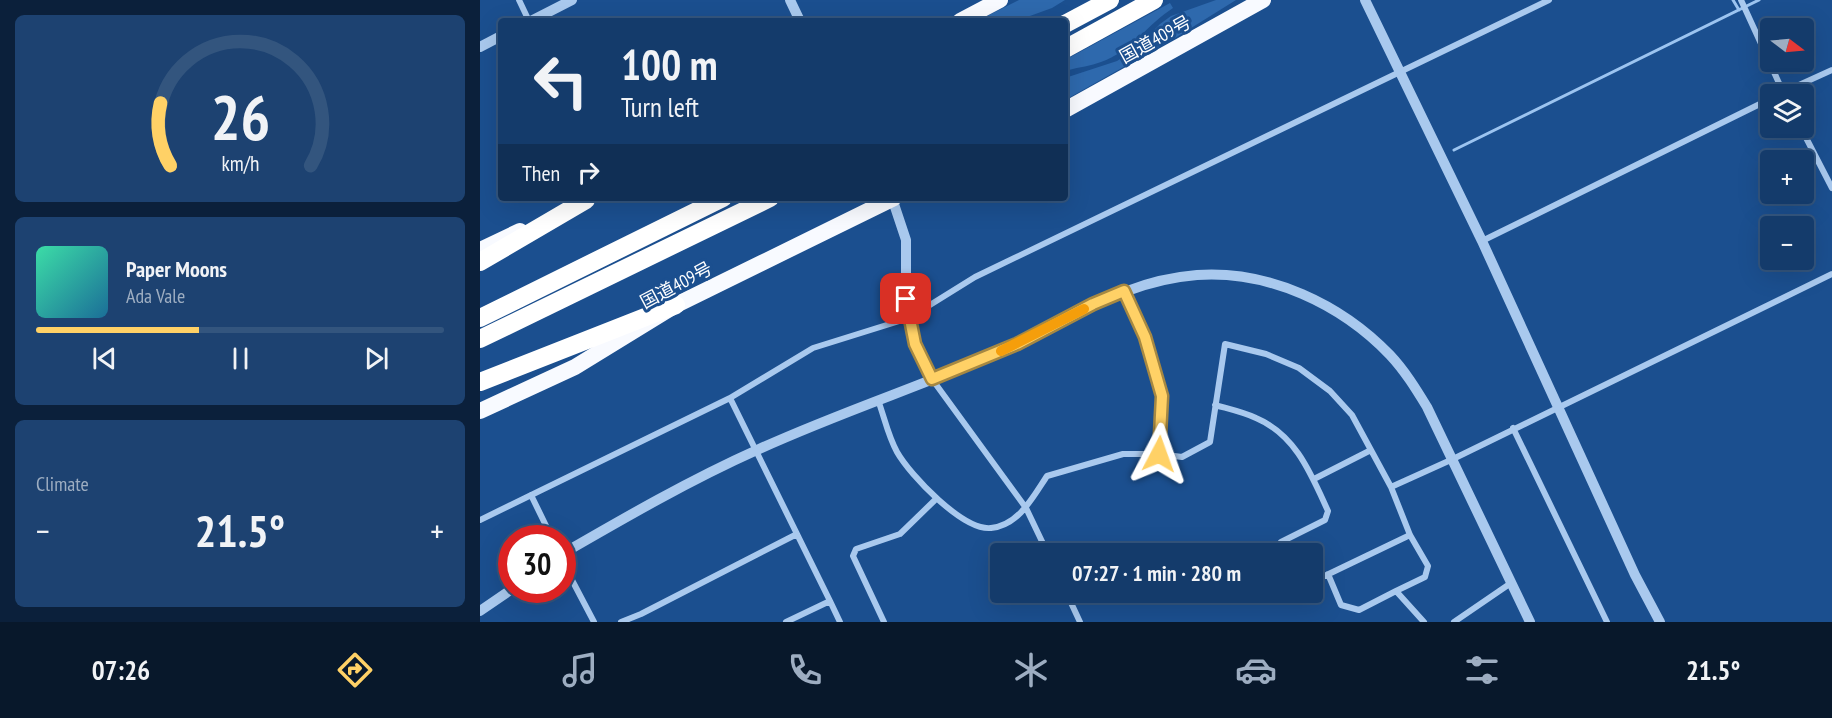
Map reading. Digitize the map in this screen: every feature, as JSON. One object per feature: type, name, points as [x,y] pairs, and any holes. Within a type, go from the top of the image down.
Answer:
[{"type":"highway","points":[[966,18],[1000,0]]},
{"type":"highway","points":[[1068,22],[1110,0]]},
{"type":"highway","points":[[1068,47],[1155,0]]},
{"type":"highway","name":"国道409号","points":[[1068,108],[1263,0]]},
{"type":"highway","points":[[480,250],[584,201]]},
{"type":"highway","points":[[480,262],[585,201]]},
{"type":"highway","points":[[480,318],[717,201]]},
{"type":"highway","points":[[480,339],[764,201]]},
{"type":"highway","name":"国道409号","points":[[480,411],[575,367],[676,305],[887,201]]},
{"type":"highway","points":[[480,382],[676,305]]},
{"type":"street","points":[[519,0],[528,18]]},
{"type":"street","points":[[536,18],[572,0]]},
{"type":"street","points":[[790,0],[799,18]]},
{"type":"street","points":[[1365,0],[1482,241],[1635,575],[1660,622]]},
{"type":"street","points":[[480,520],[730,398],[813,348],[909,318],[975,277],[1549,0]]},
{"type":"street","points":[[1742,0],[1778,84]]},
{"type":"street","points":[[480,47],[498,38]]},
{"type":"street","points":[[1803,84],[1832,70]]},
{"type":"street","points":[[1482,241],[1760,104]]},
{"type":"street","points":[[1806,138],[1832,188]]},
{"type":"street","points":[[894,201],[906,240],[906,299],[915,344],[932,379],[1026,508],[1043,543]]},
{"type":"street","points":[[1391,487],[1832,274]]},
{"type":"street","points":[[576,546],[665,495],[757,450],[1017,344],[1093,304],[1124,291],[1161,281],[1198,275],[1233,276],[1269,282],[1305,294],[1333,310],[1390,355],[1410,380],[1427,407],[1530,622]]},
{"type":"street","points":[[1124,291],[1145,337],[1162,396],[1159,454]]},
{"type":"street","points":[[878,400],[896,451],[913,474],[936,499],[976,526],[991,528],[1007,523],[1026,508],[1047,476],[1123,454],[1159,454],[1182,457],[1210,442],[1225,344],[1266,354],[1299,368],[1330,391],[1352,415],[1391,487],[1410,535],[1428,566],[1425,577],[1359,610],[1341,605],[1328,574]]},
{"type":"street","points":[[730,398],[840,622]]},
{"type":"street","points":[[1215,405],[1256,418],[1279,431],[1296,449],[1314,478],[1328,511],[1324,520],[1282,543]]},
{"type":"street","points":[[1513,428],[1607,622]]},
{"type":"street","points":[[1314,478],[1371,450]]},
{"type":"street","points":[[531,495],[546,525]]},
{"type":"street","points":[[884,622],[853,556],[856,549],[900,534],[936,499]]},
{"type":"street","points":[[621,622],[797,534]]},
{"type":"street","points":[[1323,576],[1410,535]]},
{"type":"street","points":[[1454,622],[1511,583]]},
{"type":"street","points":[[576,588],[594,622]]},
{"type":"street","points":[[1396,591],[1424,622]]},
{"type":"street","points":[[480,611],[498,599]]},
{"type":"street","points":[[786,622],[830,601]]},
{"type":"street","points":[[1071,603],[1080,622]]},
{"type":"street","points":[[641,614],[645,622]]},
{"type":"shaded area","points":[[1019,0],[1065,0],[1052,8],[1024,18],[983,18]]},
{"type":"shaded area","points":[[1216,0],[1236,0],[1175,38],[1068,98],[1068,77],[1117,61],[1138,47],[1171,16]]},
{"type":"shaded area","points":[[1170,3],[1173,8],[1130,45],[1111,57],[1069,70],[1068,58]]},
{"type":"waterway","points":[[1733,0],[1739,10]]},
{"type":"waterway","points":[[1454,150],[1759,0]]},
{"type":"slow traffic","points":[[1001,351],[1084,309]]},
{"type":"route","points":[[906,299],[915,344],[932,379],[1017,344],[1093,304],[1124,291],[1145,337],[1162,396],[1159,454]]}]
